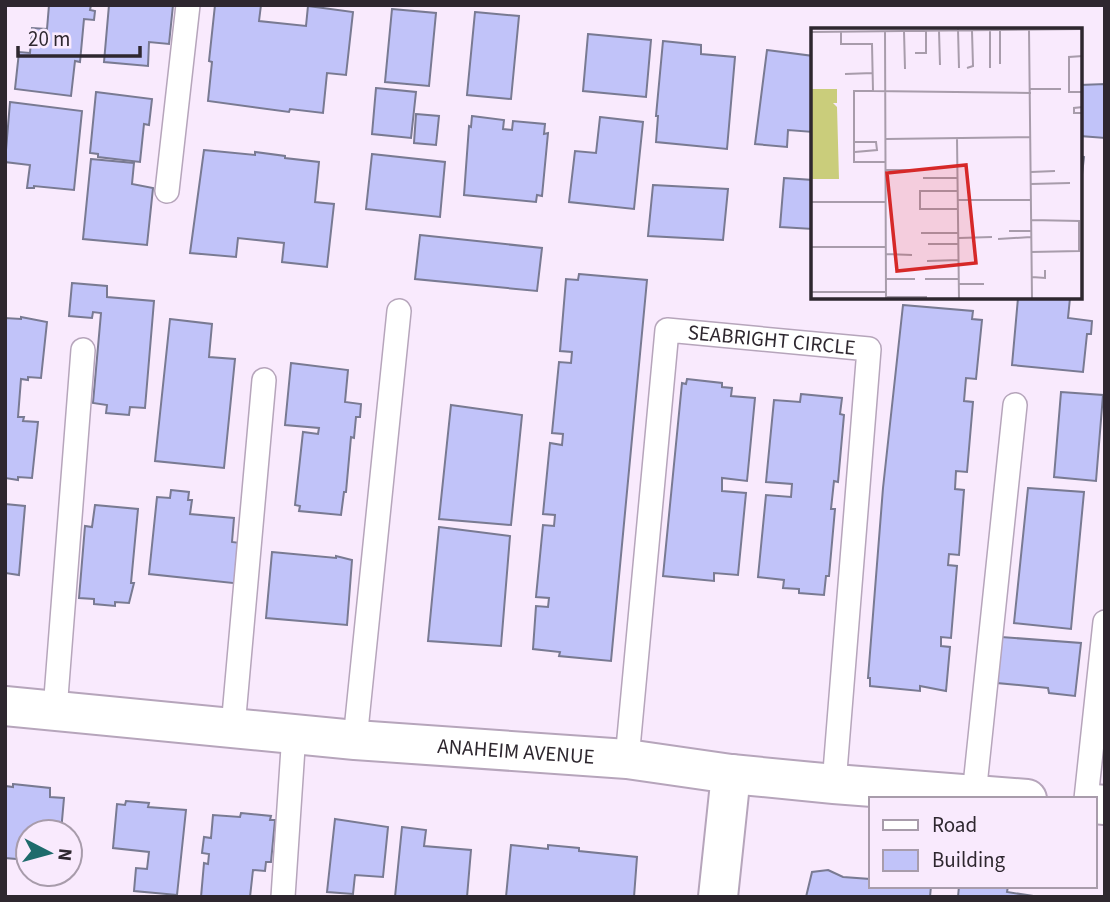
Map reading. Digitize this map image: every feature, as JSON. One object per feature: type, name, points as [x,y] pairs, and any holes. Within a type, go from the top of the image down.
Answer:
[{"type":"street","name":"ANAHEIM AVENUE","points":[[5,706],[355,740],[627,760],[731,774],[1000,797]]},
{"type":"street","points":[[718,897],[731,774]]},
{"type":"lane","points":[[167,191],[188,5]]},
{"type":"lane","points":[[355,740],[399,311]]},
{"type":"lane","name":"SEABRIGHT CIRCLE","points":[[627,760],[667,330],[869,349],[834,784]]},
{"type":"lane","points":[[55,710],[83,350]]},
{"type":"lane","points":[[233,727],[264,380]]},
{"type":"lane","points":[[974,795],[1015,405]]},
{"type":"lane","points":[[1086,797],[1105,622]]},
{"type":"lane","points":[[283,897],[294,733]]},
{"type":"building","points":[[49,5],[91,5],[90,10],[95,11],[94,20],[84,19],[80,62],[75,61],[71,96],[15,89],[19,52],[30,53],[32,28],[47,29]]},
{"type":"building","points":[[109,5],[173,5],[169,44],[149,42],[148,66],[104,62]]},
{"type":"building","points":[[215,5],[261,5],[259,21],[306,26],[308,6],[353,12],[346,75],[327,73],[323,113],[290,109],[289,112],[208,101]]},
{"type":"building","points":[[392,9],[436,13],[429,86],[385,82]]},
{"type":"building","points":[[475,12],[519,16],[511,99],[467,95]]},
{"type":"building","points":[[588,34],[651,40],[646,97],[583,91]]},
{"type":"building","points":[[663,41],[701,45],[701,54],[735,57],[727,149],[656,142]]},
{"type":"building","points":[[767,50],[811,56],[811,132],[788,130],[787,147],[755,144]]},
{"type":"building","points":[[1105,84],[1105,138],[1082,136],[1082,85]]},
{"type":"building","points":[[376,88],[416,92],[411,138],[372,134]]},
{"type":"building","points":[[96,92],[152,99],[149,125],[144,124],[140,162],[98,157],[98,154],[90,153]]},
{"type":"building","points":[[10,102],[82,111],[74,190],[34,186],[27,188],[30,165],[5,162]]},
{"type":"building","points":[[416,114],[439,116],[436,145],[414,143]]},
{"type":"building","points":[[472,116],[504,120],[503,129],[512,130],[513,121],[545,124],[544,134],[548,133],[542,196],[537,195],[536,202],[464,195]]},
{"type":"building","points":[[600,117],[643,122],[634,209],[569,202],[575,151],[596,153]]},
{"type":"building","points":[[204,150],[255,155],[255,152],[319,162],[315,202],[334,204],[327,267],[282,262],[284,243],[238,238],[236,257],[190,253]]},
{"type":"building","points":[[372,154],[445,162],[440,217],[366,209]]},
{"type":"building","points":[[91,159],[134,163],[132,184],[153,188],[147,245],[83,239]]},
{"type":"building","points":[[784,178],[811,180],[811,229],[780,227]]},
{"type":"building","points":[[653,185],[728,189],[723,240],[648,236]]},
{"type":"building","points":[[420,235],[542,248],[537,291],[415,279]]},
{"type":"building","points":[[579,274],[647,280],[611,661],[559,656],[560,652],[533,649],[536,606],[548,607],[549,598],[536,597],[543,525],[554,526],[555,515],[543,514],[550,443],[562,445],[563,434],[552,433],[559,362],[571,363],[572,352],[560,351],[566,279],[578,280]]},
{"type":"building","points":[[72,283],[107,286],[107,297],[154,301],[145,408],[130,407],[129,415],[106,413],[107,405],[93,403],[101,313],[93,312],[92,318],[69,316]]},
{"type":"building","points":[[1018,299],[1070,299],[1068,318],[1092,321],[1091,334],[1087,334],[1083,372],[1012,365]]},
{"type":"building","points":[[903,305],[973,311],[972,319],[982,320],[976,379],[966,378],[964,401],[973,402],[967,472],[956,471],[955,489],[964,490],[959,555],[949,554],[948,565],[957,566],[951,638],[941,637],[941,646],[950,647],[946,691],[920,686],[920,691],[870,686],[868,678],[883,488]]},
{"type":"building","points":[[21,317],[47,322],[41,378],[21,379],[18,417],[24,417],[23,421],[38,422],[32,478],[18,477],[18,480],[5,478],[5,318]]},
{"type":"building","points":[[170,319],[212,324],[209,357],[235,359],[224,468],[155,461]]},
{"type":"building","points":[[291,363],[348,370],[345,402],[361,404],[360,417],[356,417],[354,438],[351,437],[341,515],[299,511],[300,506],[295,505],[303,432],[318,434],[319,428],[285,425]]},
{"type":"building","points":[[687,379],[722,383],[722,387],[732,388],[731,396],[755,398],[747,481],[722,478],[722,491],[746,493],[738,575],[714,573],[714,581],[663,576],[682,383],[686,384]]},
{"type":"building","points":[[1061,392],[1103,395],[1096,481],[1054,477]]},
{"type":"building","points":[[801,394],[842,398],[840,414],[844,415],[838,482],[834,481],[831,509],[835,509],[829,576],[826,576],[824,595],[799,593],[799,589],[783,588],[784,580],[758,577],[766,495],[791,497],[792,484],[766,482],[774,400],[800,402]]},
{"type":"building","points":[[451,405],[522,415],[511,525],[439,519]]},
{"type":"building","points":[[1028,488],[1084,492],[1071,629],[1014,623]]},
{"type":"building","points":[[171,490],[189,492],[188,500],[192,500],[190,514],[234,518],[232,542],[247,544],[242,584],[149,574],[157,497],[170,498]]},
{"type":"building","points":[[5,504],[25,506],[19,575],[5,573]]},
{"type":"building","points":[[95,505],[138,509],[131,583],[134,583],[129,603],[115,602],[115,606],[94,604],[94,599],[79,598],[85,526],[92,527]]},
{"type":"building","points":[[439,527],[510,536],[501,646],[428,641]]},
{"type":"building","points":[[272,552],[336,556],[352,560],[347,625],[266,618]]},
{"type":"building","points":[[1001,637],[1081,643],[1075,696],[1049,693],[1048,688],[997,683]]},
{"type":"building","points":[[13,784],[50,788],[50,797],[64,798],[62,818],[14,818],[14,859],[5,858],[5,786],[13,787]]},
{"type":"building","points":[[126,801],[149,803],[148,807],[186,810],[177,895],[134,891],[136,868],[147,869],[149,852],[113,848],[117,804],[125,805]]},
{"type":"building","points":[[241,813],[271,816],[270,820],[275,820],[271,862],[266,862],[265,871],[253,870],[250,897],[201,897],[204,863],[208,864],[209,854],[202,853],[204,837],[211,838],[213,815],[240,817]]},
{"type":"building","points":[[335,819],[388,827],[383,877],[355,875],[353,894],[327,892]]},
{"type":"building","points":[[402,827],[426,830],[424,846],[471,850],[467,897],[395,897]]},
{"type":"building","points":[[511,845],[548,849],[548,845],[637,857],[634,897],[506,897]]},
{"type":"building","points":[[828,870],[843,877],[869,879],[869,888],[931,888],[930,897],[806,897],[812,872]]},
{"type":"building","points":[[959,888],[1008,888],[1007,892],[1040,897],[958,897]]}]
